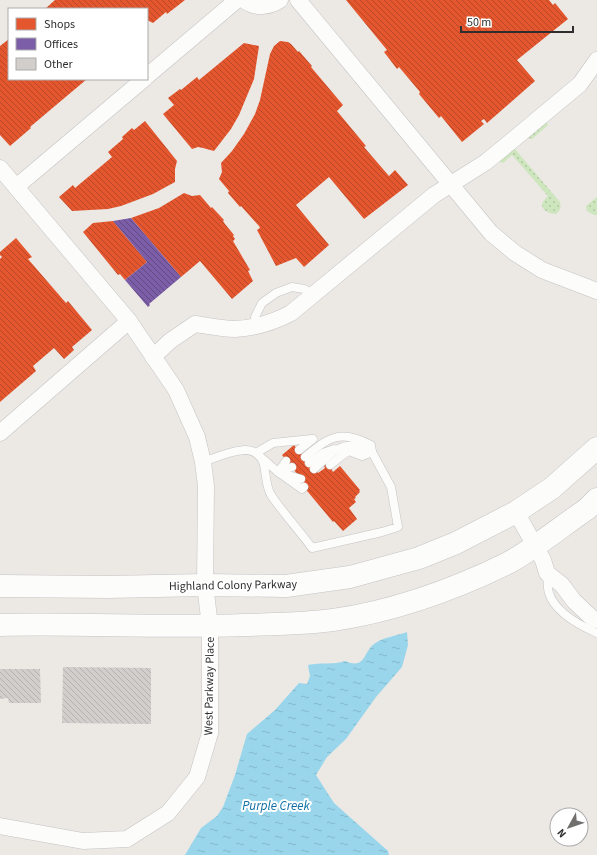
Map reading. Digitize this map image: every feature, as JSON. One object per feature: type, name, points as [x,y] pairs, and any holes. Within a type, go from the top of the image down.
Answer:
[{"type":"street","points":[[148,75],[237,0]]},
{"type":"street","points":[[244,0],[256,6],[265,7],[280,0]]},
{"type":"street","points":[[298,0],[452,184],[491,233],[515,253],[542,270],[597,291]]},
{"type":"street","points":[[153,357],[170,341],[195,324],[235,329],[257,326],[278,320],[291,313],[417,208],[434,195],[486,162],[580,84],[597,60]]},
{"type":"street","points":[[16,187],[143,80]]},
{"type":"street","name":"West Parkway Place","points":[[0,168],[129,321],[176,390],[186,411],[197,437],[203,462],[206,486],[205,585],[210,626],[210,733],[197,777],[168,814],[128,839],[83,841],[0,826]]},
{"type":"street","points":[[0,432],[129,321]]},
{"type":"street","name":"Highland Colony Parkway","points":[[0,586],[286,586],[350,577],[419,558],[456,543],[516,512],[552,488],[597,448]]},
{"type":"street","points":[[0,625],[210,626],[303,623],[334,620],[382,610],[413,602],[510,562],[587,509],[597,498]]},
{"type":"street","points":[[516,512],[543,560],[547,573],[562,585],[574,602],[592,618],[597,620]]},
{"type":"lane","points":[[257,326],[255,317],[262,303],[276,294],[292,287],[304,289],[314,295]]},
{"type":"lane","points":[[341,436],[357,438],[371,445],[372,452],[391,487],[398,527],[312,548],[270,493],[262,460],[256,452],[273,443],[341,436]]},
{"type":"lane","points":[[330,438],[309,463],[339,447],[346,445],[358,446],[372,452]]},
{"type":"lane","points":[[299,450],[312,439]]},
{"type":"lane","points":[[203,462],[234,451],[248,449],[256,452],[278,472],[302,489],[296,473]]},
{"type":"lane","points":[[330,465],[350,451],[362,456],[372,452]]},
{"type":"lane","points":[[278,472],[296,473]]},
{"type":"lane","points":[[278,472],[296,473]]},
{"type":"lane","points":[[547,573],[549,593],[556,604],[567,617],[597,634]]},
{"type":"green space","points":[[546,119],[548,125],[532,139],[525,135]]},
{"type":"green space","points":[[514,148],[560,202],[559,211],[556,214],[549,213],[543,209],[542,204],[548,196],[512,155],[503,163],[498,159]]},
{"type":"green space","points":[[597,197],[597,215],[594,215],[587,211],[586,206]]},
{"type":"water","name":"Purple Creek","points":[[407,632],[408,645],[402,667],[376,697],[346,739],[327,757],[316,775],[334,803],[388,851],[389,855],[185,855],[201,828],[217,816],[223,807],[235,775],[247,734],[275,710],[299,683],[307,684],[310,676],[308,665],[345,661],[352,663],[361,662],[370,647],[377,642],[385,638]]},
{"type":"building: Shops","points":[[55,0],[185,0],[167,14],[166,12],[153,23],[148,20],[148,8],[46,8]]},
{"type":"building: Shops","points":[[346,0],[549,0],[553,5],[555,3],[568,19],[517,60],[535,81],[487,123],[484,119],[481,121],[484,124],[462,142],[441,116],[439,118],[399,67],[397,69],[384,52],[387,50]]},
{"type":"building: Shops","points":[[8,40],[8,80],[86,80],[10,146],[0,135],[0,46]]},
{"type":"building: Shops","points":[[280,41],[291,44],[312,66],[311,67],[343,105],[337,111],[366,146],[364,147],[389,176],[395,170],[408,185],[364,219],[329,177],[296,205],[329,245],[304,267],[296,258],[276,266],[257,230],[260,228],[259,226],[228,193],[229,191],[219,179],[222,172],[221,163],[244,134],[255,114],[260,100],[270,54],[274,46]]},
{"type":"building: Shops","points":[[244,43],[259,46],[254,79],[239,115],[231,129],[214,151],[198,147],[192,149],[163,114],[174,105],[168,98],[197,77],[199,80]]},
{"type":"building: Shops","points":[[145,121],[177,161],[175,169],[175,182],[153,194],[121,206],[108,209],[72,211],[59,197],[73,185],[75,188],[112,157],[108,152],[123,139],[122,137],[132,128],[134,130]]},
{"type":"building: Shops","points":[[184,193],[192,196],[200,195],[224,220],[223,221],[225,224],[234,235],[233,236],[235,239],[233,241],[250,270],[248,271],[253,281],[232,299],[200,261],[181,277],[131,218],[159,208]]},
{"type":"building: Shops","points":[[113,221],[147,262],[125,280],[120,274],[118,275],[83,232],[93,223]]},
{"type":"building: Shops","points":[[16,238],[32,257],[28,259],[66,303],[68,301],[92,330],[72,347],[74,350],[64,359],[54,348],[33,366],[36,371],[0,402],[0,259],[2,257],[0,252]]},
{"type":"building: Shops","points":[[294,445],[318,473],[325,468],[324,466],[328,463],[333,472],[340,466],[360,490],[354,499],[356,502],[349,508],[357,519],[343,531],[334,521],[333,522],[303,486],[305,484],[282,455]]},
{"type":"building: Offices","points":[[131,218],[181,277],[149,304],[150,305],[148,307],[125,280],[147,262],[113,221]]},
{"type":"building: Other","points":[[63,667],[151,668],[151,724],[62,723]]},
{"type":"building: Other","points":[[0,669],[40,669],[41,703],[9,703],[8,698],[0,699]]}]
